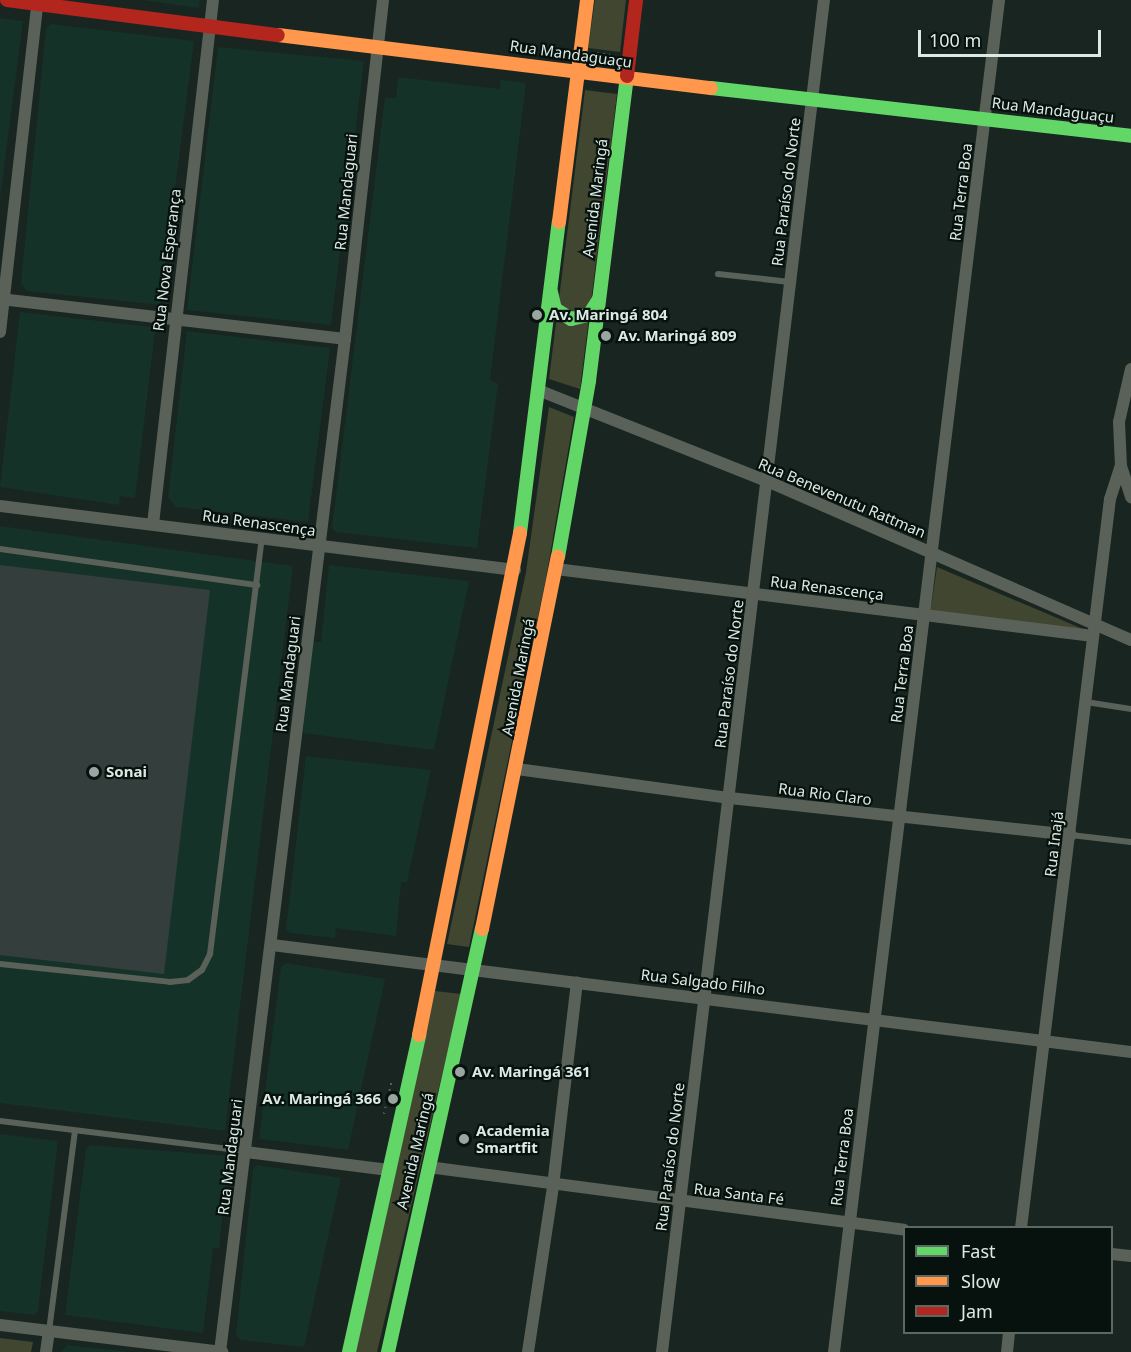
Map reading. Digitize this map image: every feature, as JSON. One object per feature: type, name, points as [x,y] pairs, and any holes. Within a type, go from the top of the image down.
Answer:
[{"type":"main road","name":"Rua Mandaguaçu","points":[[7,0],[378,44],[577,72],[1131,136]]},
{"type":"main road","name":"Avenida Maringá","points":[[349,1352],[434,965],[515,570],[587,0]]},
{"type":"main road","name":"Avenida Maringá","points":[[388,1352],[517,769],[556,569],[585,406],[636,0]]},
{"type":"main road","points":[[551,292],[555,309],[571,319],[589,315],[599,299]]},
{"type":"street","name":"Rua Nova Esperança","points":[[153,524],[213,0]]},
{"type":"street","name":"Rua Mandaguari","points":[[221,1352],[345,339],[383,0]]},
{"type":"street","name":"Rua Paraíso do Norte","points":[[662,1352],[824,0]]},
{"type":"street","name":"Rua Terra Boa","points":[[834,1352],[999,0]]},
{"type":"street","points":[[0,332],[37,2]]},
{"type":"street","points":[[2,299],[345,339]]},
{"type":"street","points":[[1131,369],[1119,422],[1122,466],[1131,496]]},
{"type":"street","name":"Rua Benevenutu Rattman","points":[[538,390],[585,406],[767,481],[932,553],[1094,629],[1131,640]]},
{"type":"street","name":"Rua Inajá","points":[[1021,1226],[1071,835],[1110,499],[1122,466]]},
{"type":"street","name":"Rua Renascença","points":[[0,506],[515,570]]},
{"type":"street","name":"Rua Renascença","points":[[556,569],[925,614],[1094,629]]},
{"type":"street","name":"Rua Rio Claro","points":[[517,769],[730,798],[1071,835]]},
{"type":"street","name":"Rua Salgado Filho","points":[[272,945],[1131,1052]]},
{"type":"street","points":[[528,1352],[553,1186],[577,982]]},
{"type":"street","points":[[246,1152],[389,1170]]},
{"type":"street","name":"Rua Santa Fé","points":[[428,1167],[553,1186],[903,1230]]},
{"type":"street","points":[[1113,1254],[1131,1257]]},
{"type":"street","points":[[0,1325],[221,1352]]},
{"type":"street","points":[[46,1352],[49,1331]]},
{"type":"street","points":[[1007,1352],[1009,1334]]},
{"type":"lane","points":[[718,274],[791,282]]},
{"type":"lane","points":[[0,964],[170,982],[188,980],[202,970],[210,954],[262,539]]},
{"type":"lane","points":[[0,549],[256,585]]},
{"type":"lane","points":[[1086,702],[1131,709]]},
{"type":"lane","name":"Rua Rio Claro","points":[[1071,835],[1131,842]]},
{"type":"lane","points":[[0,1121],[246,1152]]},
{"type":"lane","points":[[49,1331],[75,1131]]},
{"type":"path","points":[[587,52],[620,57]]},
{"type":"shaded area","points":[[142,0],[200,0],[199,8]]},
{"type":"shaded area","points":[[595,0],[626,0],[620,52],[588,48]]},
{"type":"shaded area","points":[[0,18],[23,21],[0,199]]},
{"type":"shaded area","points":[[51,24],[194,41],[160,305],[27,291],[21,283],[46,28]]},
{"type":"shaded area","points":[[218,47],[364,61],[331,325],[187,310]]},
{"type":"shaded area","points":[[398,77],[500,89],[501,80],[526,83],[490,380],[498,384],[477,548],[336,532],[332,528],[385,98],[396,98]]},
{"type":"shaded area","points":[[585,90],[617,94],[580,389],[549,379]]},
{"type":"shaded area","points":[[20,312],[152,327],[155,331],[135,498],[120,496],[119,505],[0,487]]},
{"type":"shaded area","points":[[187,331],[330,348],[308,522],[176,507],[168,497]]},
{"type":"shaded area","points":[[549,407],[574,417],[546,578],[469,947],[447,944],[526,572]]},
{"type":"shaded area","points":[[0,526],[293,566],[225,1131],[0,1103]]},
{"type":"shaded area","points":[[329,565],[469,581],[434,750],[303,733],[313,642],[321,642]]},
{"type":"shaded area","points":[[937,567],[1090,632],[930,614]]},
{"type":"shaded area","points":[[306,756],[431,770],[407,882],[401,882],[396,936],[336,928],[335,938],[290,933],[286,929]]},
{"type":"shaded area","points":[[286,963],[385,979],[348,1150],[259,1139],[281,967]]},
{"type":"shaded area","points":[[435,991],[461,994],[377,1352],[356,1352]]},
{"type":"shaded area","points":[[0,1134],[58,1141],[38,1311],[34,1315],[0,1311]]},
{"type":"shaded area","points":[[90,1145],[229,1156],[219,1248],[213,1248],[203,1333],[65,1315],[86,1149]]},
{"type":"shaded area","points":[[257,1165],[341,1178],[304,1347],[240,1340],[236,1335],[253,1169]]},
{"type":"shaded area","points":[[0,1338],[33,1342],[31,1352],[0,1352]]},
{"type":"shaded area","points":[[67,1345],[131,1352],[61,1352]]},
{"type":"building","name":"Sonai","points":[[0,565],[210,590],[164,974],[0,955]]},
{"type":"traffic: fast","points":[[558,557],[589,381],[627,76]]},
{"type":"traffic: fast","points":[[711,88],[1131,136]]},
{"type":"traffic: fast","points":[[520,533],[559,222]]},
{"type":"traffic: fast","points":[[551,292],[555,309],[571,319],[589,315],[599,299]]},
{"type":"traffic: fast","points":[[388,1352],[482,929]]},
{"type":"traffic: fast","points":[[349,1352],[419,1035]]},
{"type":"traffic: slow","points":[[559,222],[587,0]]},
{"type":"traffic: slow","points":[[278,35],[711,88]]},
{"type":"traffic: slow","points":[[419,1035],[520,533]]},
{"type":"traffic: slow","points":[[482,929],[558,557]]},
{"type":"traffic: jam","points":[[7,0],[278,35]]},
{"type":"traffic: jam","points":[[627,76],[636,0]]},
{"type":"place","name":"Av. Maringá 804","points":[[537,315]]},
{"type":"place","name":"Av. Maringá 809","points":[[606,336]]},
{"type":"place","name":"Sonai","points":[[94,772]]},
{"type":"place","name":"Av. Maringá 361","points":[[460,1072]]},
{"type":"place","name":"Av. Maringá 366","points":[[393,1099]]},
{"type":"place","name":"Academia Smartfit","points":[[464,1139]]}]
